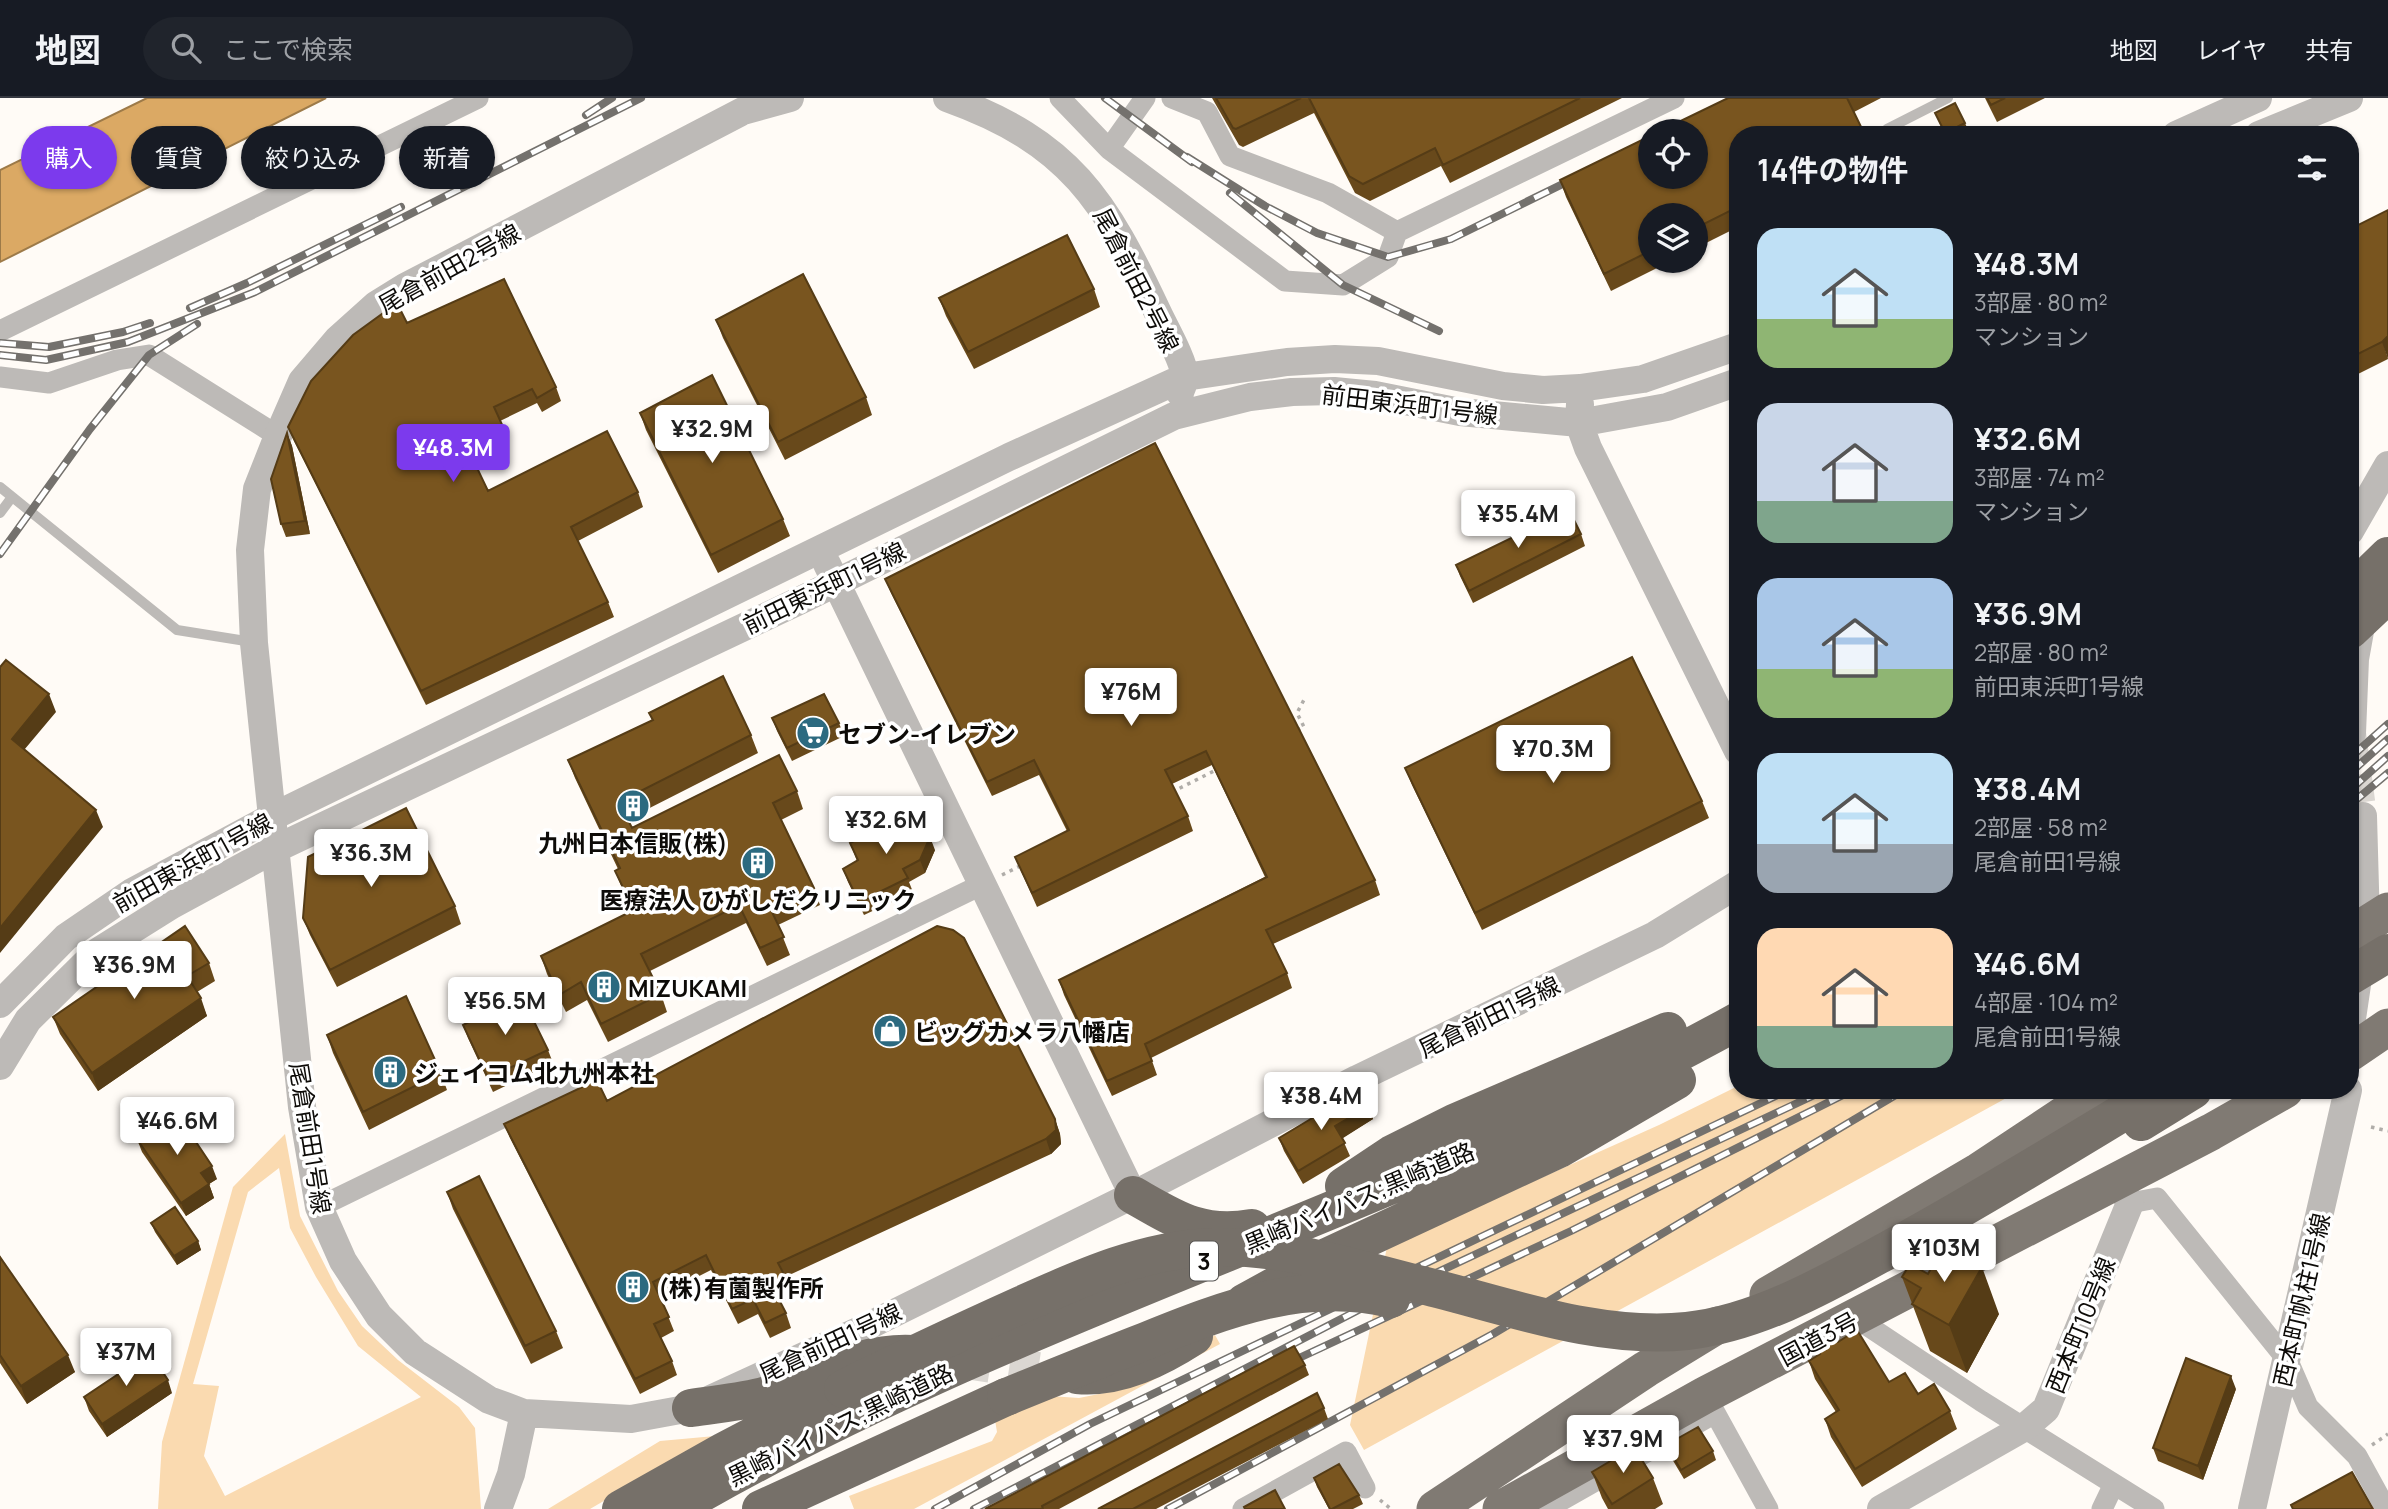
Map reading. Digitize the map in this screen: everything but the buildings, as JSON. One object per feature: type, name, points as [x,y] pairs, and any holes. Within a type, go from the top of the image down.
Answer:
[{"type":"highway","points":[[2359,584],[2388,556]]},
{"type":"highway","points":[[2359,621],[2388,594]]},
{"type":"highway","points":[[2359,958],[2373,931]]},
{"type":"highway","points":[[2359,991],[2388,974]]},
{"type":"highway","points":[[1133,1195],[1192,1227],[1228,1232],[1266,1225],[1308,1207],[1392,1154],[1454,1123],[1729,1005]]},
{"type":"highway","name":"黒崎バイパス;黒崎道路","points":[[674,1509],[835,1423],[954,1366],[1400,1181],[1612,1086],[1729,1026]]},
{"type":"highway","points":[[2359,1047],[2388,1027]]},
{"type":"highway","name":"黒崎バイパス;黒崎道路","points":[[718,1509],[848,1441],[968,1385],[1468,1175],[1677,1080],[1729,1053]]},
{"type":"highway","points":[[1038,1371],[1094,1377],[1139,1366],[1183,1342],[1273,1285],[1559,1149],[1677,1080]]},
{"type":"highway","points":[[1435,1509],[1646,1369],[1968,1178],[2087,1099]]},
{"type":"highway","points":[[621,1509],[724,1451],[950,1337],[1101,1271],[1147,1256],[1215,1247],[1300,1254],[1601,1330],[1678,1331],[1737,1320],[1794,1298],[1884,1252],[2145,1099]]},
{"type":"highway","points":[[761,1509],[1006,1397],[1215,1313],[1264,1299],[1310,1292],[1364,1292],[1573,1343],[1639,1351],[1699,1347],[1747,1336],[1858,1285],[1948,1237],[2178,1099]]},
{"type":"highway","name":"国道3号","points":[[1501,1509],[1710,1404],[1856,1318],[2123,1191],[2271,1099]]},
{"type":"highway","points":[[691,1408],[768,1395],[851,1361],[896,1353],[929,1354]]},
{"type":"street","points":[[3,328],[478,98]]},
{"type":"street","name":"尾倉前田2号線","points":[[274,817],[267,780],[254,643],[250,550],[257,489],[302,381],[337,340],[376,305],[405,288],[743,111],[790,98]]},
{"type":"street","name":"尾倉前田2号線","points":[[947,98],[985,112],[1031,138],[1069,167],[1102,205],[1132,258],[1185,377],[1174,416]]},
{"type":"street","points":[[1060,98],[1110,149],[1285,281],[1343,285],[1388,257],[1397,232],[1674,98]]},
{"type":"street","points":[[1110,149],[1146,98]]},
{"type":"street","points":[[1172,98],[1207,112],[1230,156],[1328,193],[1397,232]]},
{"type":"street","points":[[2196,126],[2258,98]]},
{"type":"street","points":[[2281,126],[2349,98]]},
{"type":"street","name":"前田東浜町1号線","points":[[0,1004],[65,937],[132,892],[274,817],[1100,414],[1185,377],[1287,362],[1335,359],[1399,365],[1503,386],[1544,390],[1643,379],[1729,349]]},
{"type":"street","points":[[0,377],[49,383],[117,360],[149,355],[278,436]]},
{"type":"street","name":"前田東浜町1号線","points":[[0,1066],[28,1020],[97,952],[172,905],[275,849],[836,582],[1174,416],[1250,397],[1335,391],[1375,395],[1460,412],[1579,423],[1667,407],[1729,385]]},
{"type":"street","points":[[1580,387],[1579,423],[1588,448],[1729,733]]},
{"type":"street","points":[[2359,515],[2388,465]]},
{"type":"street","points":[[2359,637],[2372,567],[2388,537]]},
{"type":"street","points":[[820,551],[1133,1195]]},
{"type":"street","points":[[2359,992],[2373,931],[2363,816]]},
{"type":"street","name":"尾倉前田1号線","points":[[274,817],[302,1107],[319,1207],[333,1245],[379,1316],[406,1343],[489,1400],[524,1413],[631,1419],[691,1408],[856,1332],[1133,1195],[1357,1079],[1654,935],[1729,889]]},
{"type":"street","points":[[319,1207],[981,885]]},
{"type":"street","name":"西本町帆柱1号線","points":[[2255,1506],[2346,1099]]},
{"type":"street","points":[[2123,1191],[2157,1198],[2288,1361],[2308,1407],[2357,1455],[2386,1509]]},
{"type":"street","name":"西本町10号線","points":[[1881,1509],[2025,1427],[2046,1409],[2123,1191]]},
{"type":"street","points":[[1856,1318],[2154,1509]]},
{"type":"street","points":[[1546,1509],[1710,1404],[1768,1509]]},
{"type":"street","points":[[498,1509],[511,1474],[524,1413]]},
{"type":"street","points":[[1243,1509],[1346,1452],[1365,1488]]},
{"type":"street","points":[[2102,1509],[2114,1484]]},
{"type":"lane","points":[[1891,126],[1924,103],[1948,98]]},
{"type":"lane","points":[[0,487],[177,630],[254,643]]},
{"type":"lane","points":[[0,513],[12,497]]},
{"type":"path","points":[[1292,733],[1304,727],[1297,713],[1306,696]]},
{"type":"path","points":[[1167,794],[1230,763]]},
{"type":"path","points":[[981,885],[1031,861]]},
{"type":"path","points":[[2371,1128],[2388,1131]]},
{"type":"shaded area","points":[[147,98],[326,98],[270,126],[241,126],[241,141],[227,148],[227,126],[131,126],[131,189],[145,189],[0,262],[0,170],[21,160],[21,189],[117,189],[117,126],[90,126]]},
{"type":"shaded area","points":[[1729,1090],[1729,1099],[2005,1099],[1364,1450],[1350,1425],[1387,1247],[1659,1125]]},
{"type":"shaded area","points":[[285,1134],[300,1216],[338,1291],[362,1326],[398,1360],[459,1407],[475,1428],[481,1509],[158,1509],[162,1442],[233,1187]],"holes":[[[279,1168],[290,1228],[358,1346],[421,1397],[225,1496],[204,1456],[219,1386],[193,1384],[248,1192]]]},
{"type":"shaded area","points":[[1215,1335],[1220,1344],[914,1509],[854,1509],[849,1496],[992,1441],[997,1432],[995,1420],[1050,1396],[1079,1398],[1124,1389]]},
{"type":"shaded area","points":[[715,1436],[590,1509],[548,1509],[660,1441]]},
{"type":"tunnel","points":[[2359,786],[2363,816]]},
{"type":"tunnel","points":[[953,1358],[1038,1371]]},
{"type":"railway","points":[[586,115],[612,98]]},
{"type":"railway","points":[[0,355],[46,360],[128,342],[255,292],[641,98]]},
{"type":"railway","points":[[1105,98],[1192,162]]},
{"type":"railway","points":[[1187,157],[1265,206],[1317,233],[1388,257],[1451,239],[1579,176]]},
{"type":"railway","points":[[1230,193],[1343,285],[1439,331]]},
{"type":"railway","points":[[190,308],[401,207]]},
{"type":"railway","points":[[0,343],[49,347],[123,332],[150,323]]},
{"type":"railway","points":[[0,554],[90,429],[149,355],[197,324]]},
{"type":"railway","points":[[2359,750],[2388,724]]},
{"type":"railway","points":[[2359,765],[2388,739]]},
{"type":"railway","points":[[2359,782],[2388,756]]},
{"type":"railway","points":[[2359,797],[2388,773]]},
{"type":"railway","points":[[935,1509],[1090,1424],[1769,1099]]},
{"type":"railway","points":[[974,1509],[1370,1304],[1806,1099]]},
{"type":"railway","points":[[1282,1366],[1571,1231],[1835,1099]]},
{"type":"railway","points":[[1168,1509],[1493,1334],[1889,1099]]},
{"type":"place","name":"セブン-イレブン","points":[[813,733]]},
{"type":"place","name":"九州日本信販(株)","points":[[633,806]]},
{"type":"place","name":"医療法人 ひがしだクリニック","points":[[758,863]]},
{"type":"place","name":"MIZUKAMI","points":[[604,987]]},
{"type":"place","name":"ビッグカメラ八幡店","points":[[890,1031]]},
{"type":"place","name":"ジェイコム北九州本社","points":[[390,1072]]},
{"type":"place","name":"(株)有薗製作所","points":[[633,1287]]}]
